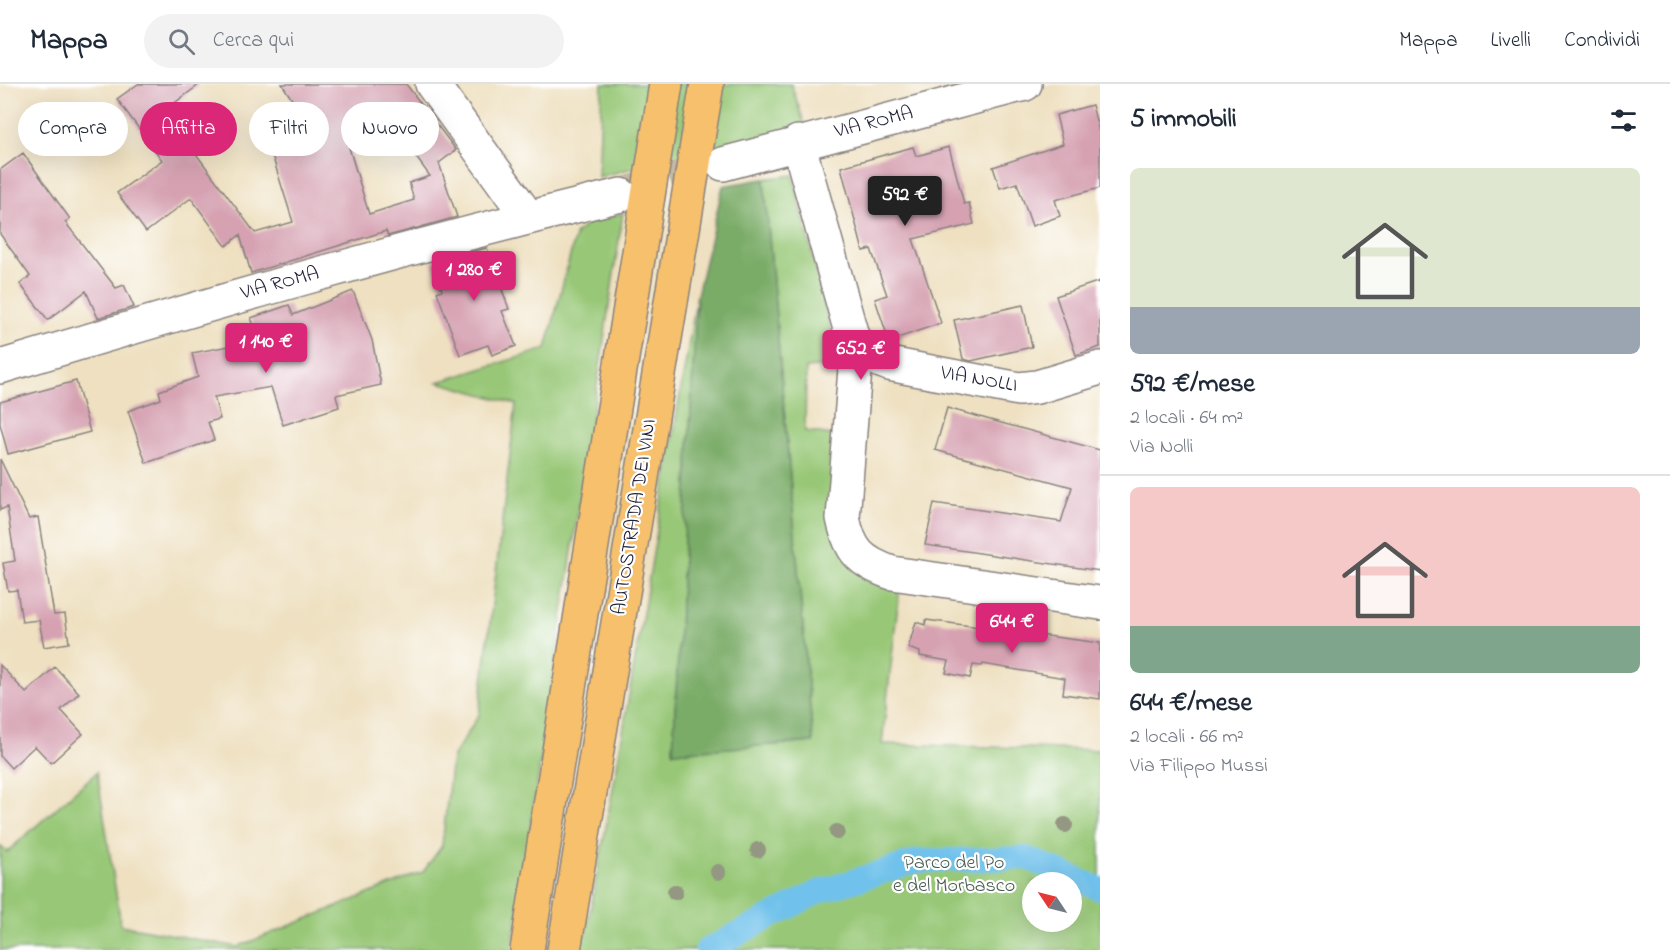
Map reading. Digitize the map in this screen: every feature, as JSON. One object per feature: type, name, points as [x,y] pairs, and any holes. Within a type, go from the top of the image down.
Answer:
[{"type":"highway","name":"AUTOSTRADA DEI VINI","points":[[527,950],[666,84]]},
{"type":"highway","name":"AUTOSTRADA DEI VINI","points":[[564,950],[707,84]]},
{"type":"street","points":[[432,84],[528,217]]},
{"type":"street","name":"VIA ROMA","points":[[723,164],[798,142],[1024,84]]},
{"type":"street","points":[[798,142],[852,336],[859,349],[855,369],[843,518],[847,538],[857,555],[870,566],[892,573],[1100,603]]},
{"type":"street","name":"VIA ROMA","points":[[0,367],[234,297],[528,217],[621,195]]},
{"type":"street","name":"VIA NOLLI","points":[[859,349],[889,364],[1019,389],[1037,387],[1100,368]]},
{"type":"green space","points":[[602,84],[791,84],[805,125],[598,177]]},
{"type":"green space","name":"Parco del Po e del Morbasco","points":[[793,175],[839,365],[806,368],[805,431],[839,436],[833,526],[900,585],[882,744],[1100,750],[1100,950],[534,950],[586,934],[616,772],[697,295],[673,752],[813,742],[764,179]]},
{"type":"green space","points":[[764,179],[813,742],[673,752],[697,295],[723,186]]},
{"type":"green space","points":[[623,213],[512,950],[0,950],[0,846],[7,852],[97,772],[121,925],[237,947],[423,872],[442,846],[452,758],[479,715],[516,404],[438,382],[546,349],[576,233],[589,223]]},
{"type":"building","points":[[138,84],[200,84],[176,102],[140,102],[140,130],[128,114],[128,102],[119,102],[117,99]]},
{"type":"building","points":[[282,84],[406,84],[420,102],[341,102],[341,156],[352,156],[369,214],[414,200],[409,183],[430,176],[415,156],[439,156],[439,128],[456,150],[439,163],[457,217],[388,236],[386,231],[251,273],[240,235],[226,246],[191,198],[146,232],[117,193],[162,160],[159,156],[198,156],[255,233],[293,222],[272,156],[329,156],[329,102],[294,102]]},
{"type":"building","points":[[1092,105],[1100,136],[1100,188],[1055,200],[1060,216],[1032,226],[1017,183],[1000,188],[993,167],[1063,144],[1056,115]]},
{"type":"building","points":[[913,147],[916,156],[949,147],[964,204],[969,203],[974,224],[913,239],[941,323],[889,341],[875,299],[887,295],[871,249],[863,251],[841,167]]},
{"type":"building","points":[[19,156],[25,156],[70,219],[65,222],[116,288],[124,285],[134,307],[98,318],[86,291],[48,320],[20,284],[30,276],[0,234],[0,170]]},
{"type":"building","points":[[487,248],[509,309],[502,311],[516,346],[492,355],[488,345],[460,355],[437,292],[442,290],[432,262]]},
{"type":"building","points":[[1100,281],[1100,347],[1076,355],[1056,296]]},
{"type":"building","points":[[353,291],[372,340],[381,385],[336,395],[339,407],[283,425],[271,387],[214,397],[220,419],[208,422],[214,440],[146,463],[128,411],[161,399],[159,391],[198,377],[192,353],[234,345],[231,332],[255,328],[251,318],[289,305],[293,315]]},
{"type":"building","points":[[1023,305],[1032,347],[971,361],[963,359],[954,320]]},
{"type":"building","points":[[76,381],[90,432],[8,454],[0,424],[0,402]]},
{"type":"building","points":[[947,408],[1100,450],[1100,571],[925,545],[934,503],[1061,522],[1072,487],[935,450]]},
{"type":"building","points":[[0,459],[29,519],[38,517],[54,615],[65,614],[69,643],[44,647],[39,620],[22,622],[17,590],[8,591],[3,563],[15,561],[7,507],[0,510]]},
{"type":"building","points":[[926,620],[1100,643],[1100,699],[1063,694],[1065,678],[983,664],[982,666],[973,665],[970,678],[946,673],[949,661],[920,656],[920,652],[908,648],[916,622],[925,625]]},
{"type":"building","points":[[0,665],[26,693],[55,667],[79,693],[61,710],[83,734],[51,763],[35,746],[11,768],[0,756]]},
{"type":"waterway","points":[[707,950],[818,892],[917,861],[1027,858],[1100,889]]},
{"type":"tunnel","points":[[623,194],[717,166]]}]
